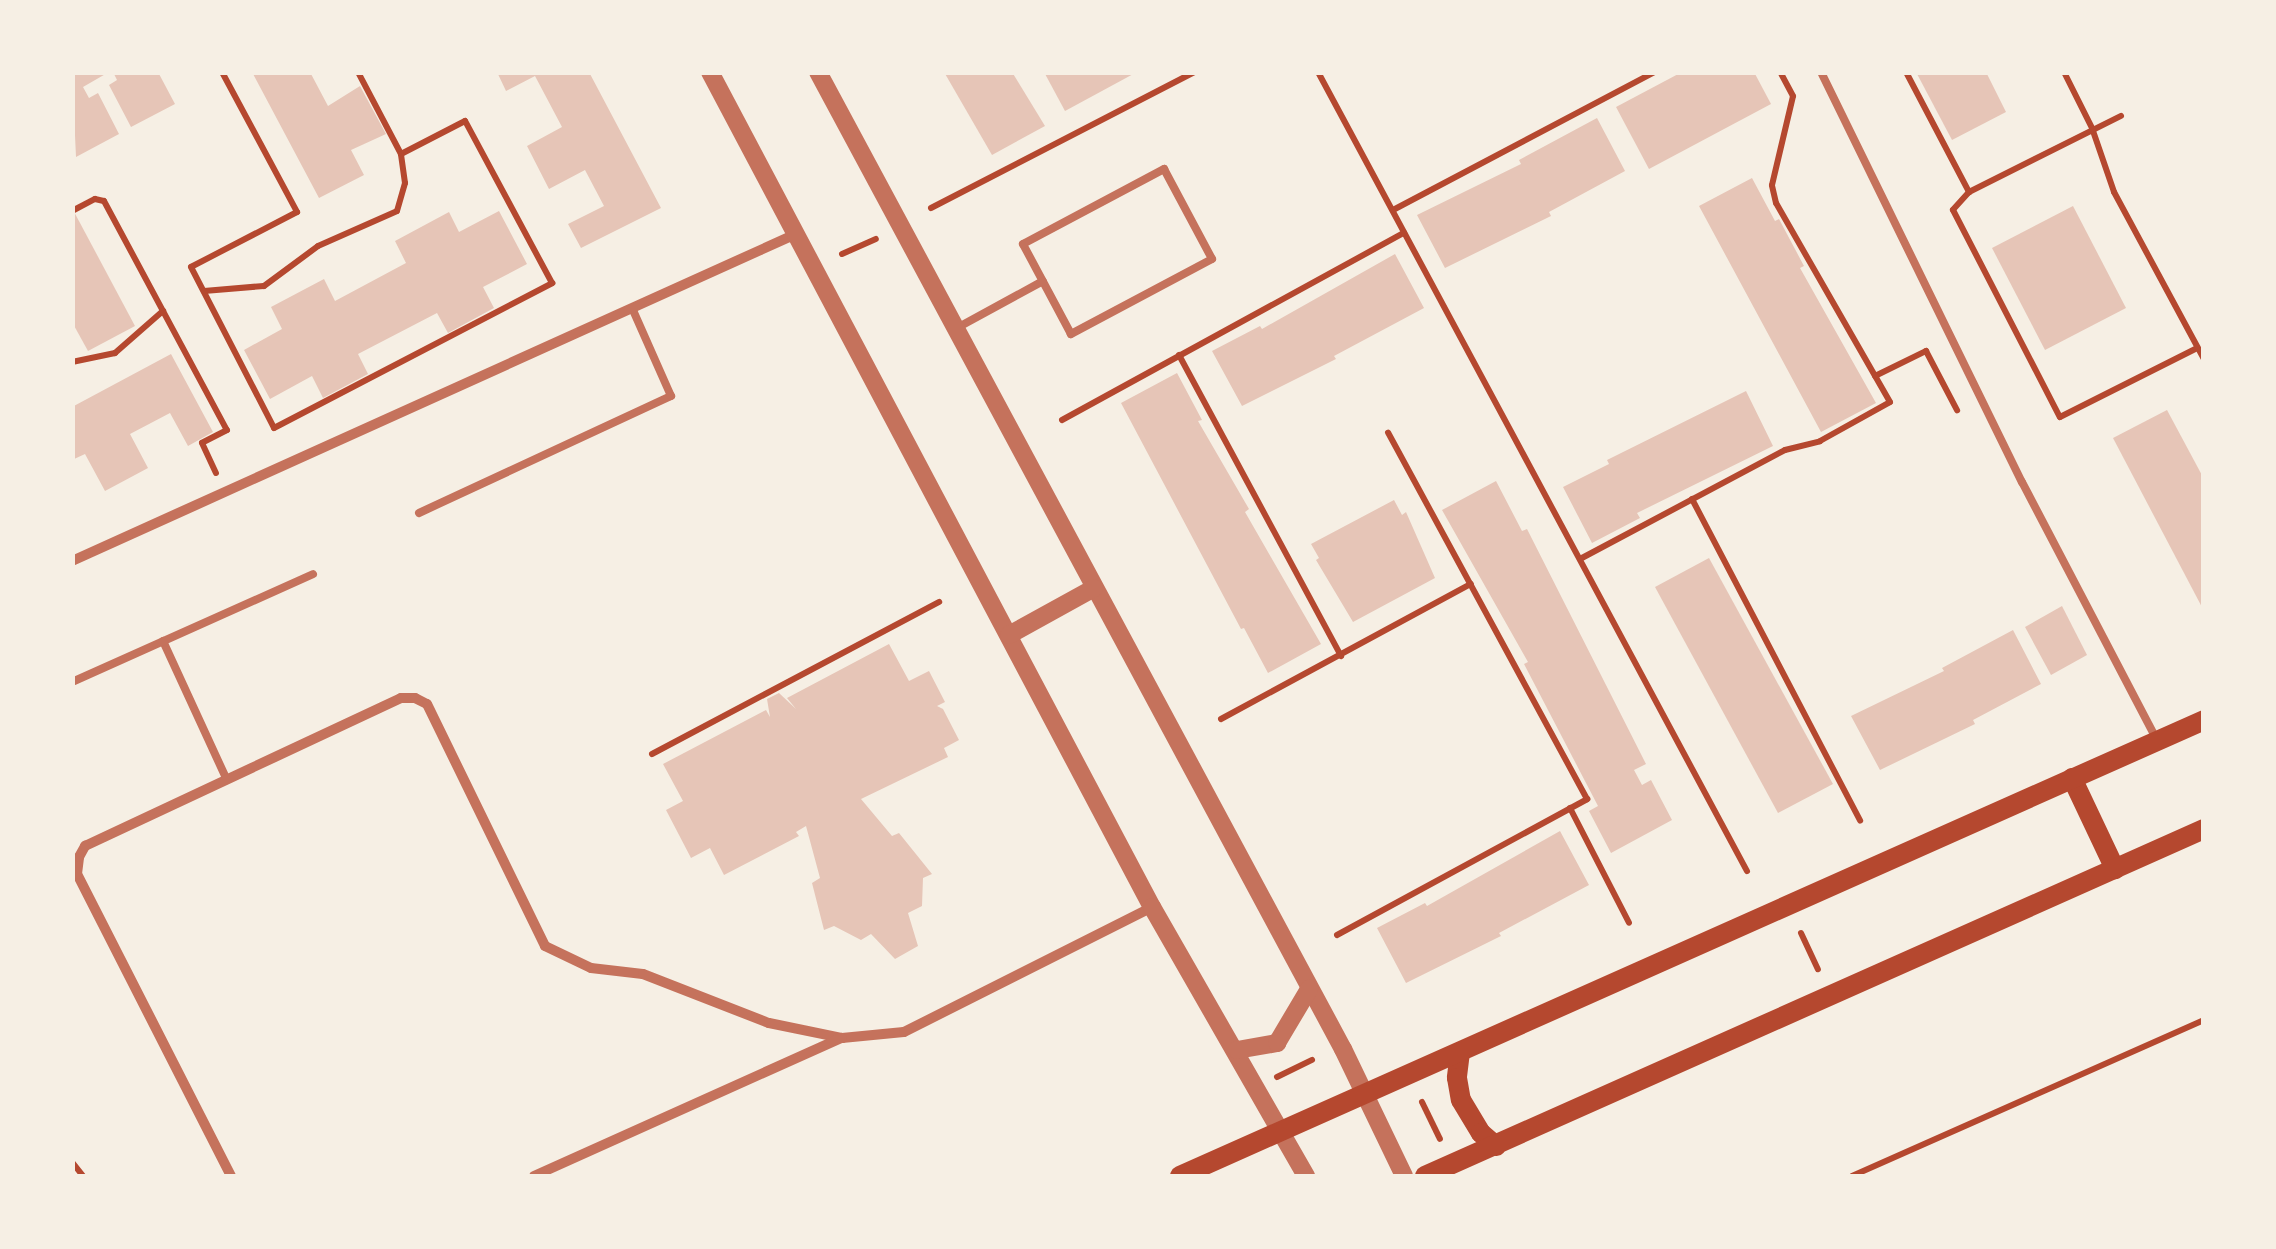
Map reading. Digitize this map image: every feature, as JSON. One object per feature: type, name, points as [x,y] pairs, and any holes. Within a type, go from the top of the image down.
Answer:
[{"type":"main road","points":[[1182,1176],[2204,720]]},
{"type":"main road","points":[[2072,778],[2115,869]]},
{"type":"main road","points":[[1424,1176],[2204,829]]},
{"type":"main road","points":[[1460,1052],[1457,1078],[1461,1100],[1481,1133],[1496,1146]]},
{"type":"street","points":[[710,72],[1152,907],[1238,1050],[1306,1176]]},
{"type":"street","points":[[818,72],[1309,989],[1404,1176]]},
{"type":"street","points":[[72,561],[797,234]]},
{"type":"street","points":[[1009,635],[1094,588]]},
{"type":"street","points":[[231,1176],[77,874],[85,846],[402,698],[415,698],[426,704],[545,946],[591,968],[643,974],[769,1023],[842,1038],[904,1032],[1152,907]]},
{"type":"street","points":[[1238,1050],[1277,1043],[1309,989]]},
{"type":"street","points":[[534,1176],[842,1038]]},
{"type":"lane","points":[[1821,72],[2022,482],[2157,740]]},
{"type":"lane","points":[[1164,169],[1212,259],[1071,334],[1043,281],[1023,244],[1164,169]]},
{"type":"lane","points":[[954,329],[1043,281]]},
{"type":"lane","points":[[419,513],[670,396],[632,308]]},
{"type":"lane","points":[[72,682],[312,574]]},
{"type":"lane","points":[[163,641],[227,780]]},
{"type":"path","points":[[222,72],[297,212],[191,267],[274,428],[552,283],[465,121],[401,154]]},
{"type":"path","points":[[202,290],[264,286],[318,246],[397,212],[406,182],[401,154],[358,72]]},
{"type":"path","points":[[931,208],[1196,72]]},
{"type":"path","points":[[1318,72],[1747,871]]},
{"type":"path","points":[[1393,210],[1654,72]]},
{"type":"path","points":[[1580,559],[1784,450],[1820,441],[1890,402],[1776,203],[1772,185],[1793,96],[1780,72]]},
{"type":"path","points":[[1906,72],[1969,192]]},
{"type":"path","points":[[2064,72],[2092,128],[2114,192],[2204,359]]},
{"type":"path","points":[[2122,116],[1969,192],[1953,210],[2060,417],[2197,348]]},
{"type":"path","points":[[72,211],[95,198],[104,201],[227,430],[202,443],[225,492]]},
{"type":"path","points":[[1062,420],[1404,232]]},
{"type":"path","points":[[842,254],[876,238]]},
{"type":"path","points":[[72,362],[116,353],[162,311]]},
{"type":"path","points":[[1875,376],[1926,351],[1959,413]]},
{"type":"path","points":[[1179,356],[1340,656]]},
{"type":"path","points":[[1336,935],[1586,799],[1388,432]]},
{"type":"path","points":[[1692,500],[1860,821]]},
{"type":"path","points":[[1221,718],[1471,584]]},
{"type":"path","points":[[652,754],[939,602]]},
{"type":"path","points":[[1570,808],[1628,923]]},
{"type":"path","points":[[1801,933],[1818,968]]},
{"type":"path","points":[[1852,1176],[2204,1020]]},
{"type":"path","points":[[1422,1102],[1440,1140]]},
{"type":"path","points":[[72,1162],[82,1176]]},
{"type":"building","points":[[72,72],[109,72],[83,87],[89,98],[98,93],[119,134],[76,157]]},
{"type":"building","points":[[113,72],[158,72],[175,104],[131,127],[109,85],[117,80]]},
{"type":"building","points":[[252,72],[310,72],[328,106],[360,86],[386,134],[351,150],[364,175],[319,198]]},
{"type":"building","points":[[497,72],[589,72],[661,208],[581,248],[568,224],[604,206],[585,170],[549,189],[527,146],[562,127],[535,76],[506,91]]},
{"type":"building","points":[[944,72],[1012,72],[1045,126],[992,155]]},
{"type":"building","points":[[1044,72],[1137,72],[1065,111]]},
{"type":"building","points":[[1682,72],[1754,72],[1771,104],[1649,169],[1616,107]]},
{"type":"building","points":[[1916,72],[1986,72],[2006,112],[1952,140]]},
{"type":"building","points":[[1597,118],[1625,171],[1549,212],[1551,216],[1445,268],[1417,215],[1521,164],[1519,160]]},
{"type":"building","points":[[1752,178],[1775,221],[1779,219],[1804,266],[1800,268],[1876,403],[1821,432],[1699,206]]},
{"type":"building","points":[[2073,206],[2126,308],[2045,350],[1992,248]]},
{"type":"building","points":[[72,208],[135,326],[88,351],[72,322]]},
{"type":"building","points":[[499,211],[527,264],[483,287],[494,308],[448,333],[437,313],[358,354],[368,374],[323,398],[312,376],[270,399],[244,350],[282,329],[271,307],[324,279],[335,301],[406,263],[395,241],[449,212],[459,232]]},
{"type":"building","points":[[1395,254],[1424,308],[1334,356],[1336,359],[1242,406],[1212,351],[1260,326],[1262,329]]},
{"type":"building","points":[[171,354],[213,432],[188,446],[170,413],[130,434],[148,468],[105,491],[85,454],[72,460],[72,407]]},
{"type":"building","points":[[1177,373],[1202,420],[1198,421],[1249,509],[1245,512],[1321,644],[1268,673],[1121,403]]},
{"type":"building","points":[[1746,391],[1773,446],[1637,513],[1640,518],[1592,543],[1563,487],[1609,464],[1607,460]]},
{"type":"building","points":[[2167,410],[2204,479],[2204,611],[2113,438]]},
{"type":"building","points":[[1496,481],[1522,531],[1527,529],[1646,764],[1634,770],[1642,785],[1651,780],[1672,820],[1611,853],[1589,811],[1598,806],[1524,664],[1528,662],[1442,510]]},
{"type":"building","points":[[1394,500],[1402,515],[1406,512],[1435,578],[1353,622],[1316,560],[1319,558],[1311,544]]},
{"type":"building","points":[[1709,558],[1833,784],[1778,813],[1655,587]]},
{"type":"building","points":[[2062,606],[2087,655],[2051,675],[2025,627]]},
{"type":"building","points":[[2013,630],[2041,684],[1973,720],[1975,724],[1880,770],[1851,716],[1944,671],[1942,668]]},
{"type":"building","points":[[889,644],[909,681],[929,671],[945,702],[937,706],[943,709],[959,740],[944,748],[948,757],[861,799],[892,836],[899,833],[932,874],[923,878],[922,906],[908,913],[918,946],[895,959],[871,934],[861,940],[834,926],[824,930],[812,883],[820,878],[806,826],[796,832],[799,836],[724,875],[710,848],[691,858],[666,810],[683,801],[663,764],[766,710],[770,717],[767,699],[779,693],[796,709],[787,698]]},
{"type":"building","points":[[1560,831],[1589,885],[1499,933],[1501,936],[1406,983],[1377,928],[1425,903],[1427,906]]}]
